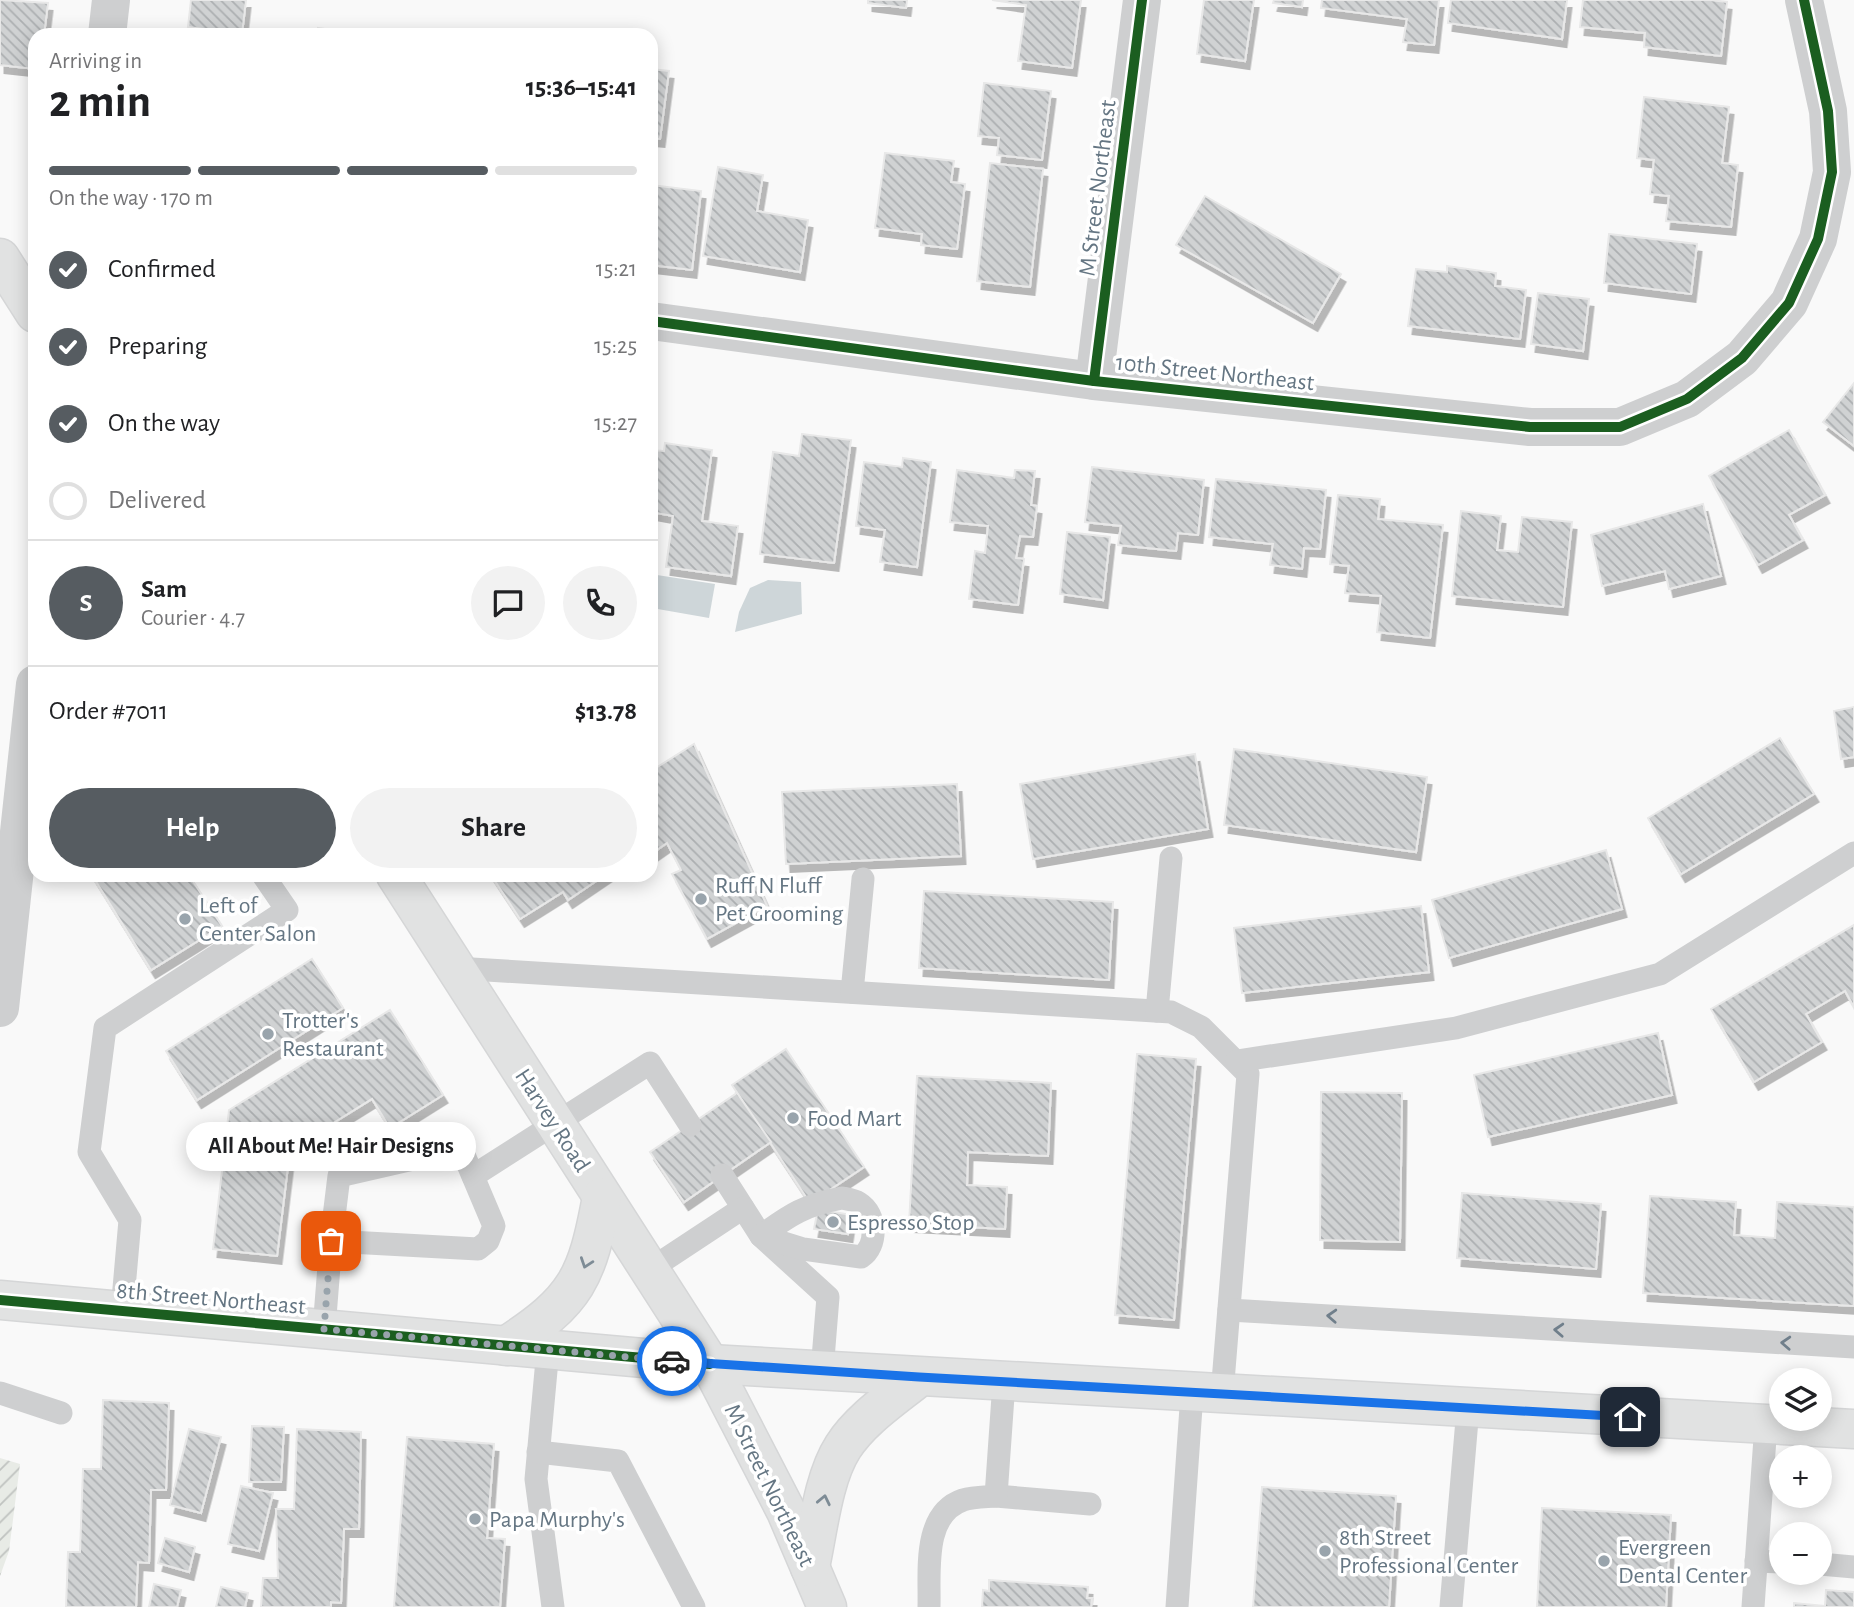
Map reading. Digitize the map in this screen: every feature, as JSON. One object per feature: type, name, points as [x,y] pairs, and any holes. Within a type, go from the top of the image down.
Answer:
[{"type":"main road","name":"Harvey Road","points":[[401,882],[710,1364]]},
{"type":"main road","points":[[506,1346],[541,1323],[566,1300],[583,1274],[594,1241],[602,1197]]},
{"type":"main road","name":"8th Street Northeast","points":[[0,1300],[710,1364],[1854,1429]]},
{"type":"main road","name":"M Street Northeast","points":[[710,1364],[786,1511],[827,1607]]},
{"type":"main road","points":[[810,1567],[828,1480],[842,1447],[864,1423],[919,1377]]},
{"type":"street","points":[[108,28],[111,0]]},
{"type":"street","name":"M Street Northeast","points":[[1094,381],[1142,0]]},
{"type":"street","name":"10th Street Northeast","points":[[658,322],[1094,381],[1530,427],[1620,427],[1687,399],[1742,358],[1789,303],[1818,239],[1832,172],[1828,111],[1804,0]]},
{"type":"street","points":[[0,1008],[11,788],[28,714]]},
{"type":"lane","points":[[1237,1061],[1456,1027],[1660,974],[1854,853]]},
{"type":"lane","points":[[1157,1011],[1171,858]]},
{"type":"lane","points":[[852,992],[863,878]]},
{"type":"lane","points":[[122,1311],[130,1220],[89,1152],[105,1028],[287,909],[267,882]]},
{"type":"lane","points":[[456,968],[1171,1012],[1201,1027],[1248,1074],[1229,1310],[1207,1394],[1177,1607]]},
{"type":"lane","points":[[473,1177],[650,1063],[690,1125]]},
{"type":"lane","points":[[324,1329],[331,1241],[339,1176],[461,1148],[494,1226],[488,1241],[478,1249],[331,1241]]},
{"type":"lane","points":[[722,1175],[761,1236],[828,1297],[822,1371]]},
{"type":"lane","points":[[649,1270],[743,1208]]},
{"type":"lane","points":[[1229,1310],[1854,1348]]},
{"type":"lane","points":[[548,1349],[536,1479],[552,1607]]},
{"type":"lane","points":[[996,1496],[1004,1382]]},
{"type":"lane","points":[[0,1393],[61,1413]]},
{"type":"lane","points":[[1451,1607],[1468,1408]]},
{"type":"lane","points":[[1753,1607],[1766,1424]]},
{"type":"lane","points":[[538,1452],[618,1461],[694,1607]]},
{"type":"lane","points":[[929,1607],[932,1541],[939,1518],[949,1507],[964,1499],[996,1496],[1090,1504]]},
{"type":"lane","points":[[1756,1561],[1769,1562]]},
{"type":"lane","points":[[1832,1565],[1854,1567]]},
{"type":"shaded area","points":[[658,575],[715,584],[709,618],[658,609]]},
{"type":"shaded area","points":[[768,580],[801,582],[802,614],[735,632],[739,612],[750,588]]},
{"type":"shaded area","points":[[0,1458],[20,1464],[9,1551],[0,1576]]},
{"type":"building","points":[[0,0],[48,3],[45,28],[28,28],[28,68],[0,65]]},
{"type":"building","points":[[191,0],[246,0],[243,28],[188,27]]},
{"type":"building","points":[[868,0],[907,0],[906,8],[868,3]]},
{"type":"building","points":[[992,0],[1081,0],[1072,68],[1018,61],[1026,5]]},
{"type":"building","points":[[1204,0],[1254,0],[1245,61],[1197,54]]},
{"type":"building","points":[[1274,0],[1303,0],[1302,7],[1273,3]]},
{"type":"building","points":[[1322,0],[1439,0],[1434,45],[1403,42],[1407,19],[1321,8]]},
{"type":"building","points":[[1451,0],[1567,0],[1562,39],[1448,23]]},
{"type":"building","points":[[1583,0],[1727,2],[1721,56],[1644,47],[1645,33],[1580,27]]},
{"type":"building","points":[[658,70],[669,71],[658,139]]},
{"type":"building","points":[[984,83],[1051,91],[1042,160],[997,155],[999,138],[978,136]]},
{"type":"building","points":[[1644,97],[1729,107],[1722,163],[1738,165],[1731,227],[1666,221],[1669,196],[1650,194],[1654,160],[1637,158]]},
{"type":"building","points":[[885,153],[954,161],[951,182],[965,184],[957,249],[921,245],[922,234],[875,228]]},
{"type":"building","points":[[990,163],[1043,169],[1030,287],[977,281]]},
{"type":"building","points":[[718,167],[763,175],[757,211],[808,220],[800,272],[703,256]]},
{"type":"building","points":[[658,186],[701,191],[692,270],[658,266]]},
{"type":"building","points":[[1205,196],[1341,274],[1313,323],[1176,245]]},
{"type":"building","points":[[1609,234],[1697,244],[1691,294],[1604,283]]},
{"type":"building","points":[[1447,266],[1496,273],[1495,286],[1526,290],[1520,339],[1408,326],[1416,269],[1447,272]]},
{"type":"building","points":[[1538,293],[1589,299],[1583,351],[1531,344]]},
{"type":"building","points":[[1854,383],[1854,446],[1823,422]]},
{"type":"building","points":[[1789,430],[1825,495],[1789,515],[1803,540],[1758,565],[1709,476]]},
{"type":"building","points":[[802,434],[851,440],[834,563],[760,554],[773,452],[799,456]]},
{"type":"building","points":[[665,443],[712,450],[702,521],[738,526],[731,576],[666,567],[673,516],[658,513],[658,451],[664,451]]},
{"type":"building","points":[[903,458],[931,462],[917,567],[880,562],[885,530],[856,526],[864,462],[902,467]]},
{"type":"building","points":[[1092,467],[1204,480],[1198,535],[1178,533],[1176,551],[1118,545],[1121,526],[1085,522]]},
{"type":"building","points":[[957,470],[1014,478],[1015,470],[1035,471],[1031,505],[1037,506],[1033,537],[1020,536],[1016,558],[1024,559],[1018,605],[969,599],[975,551],[985,553],[988,526],[950,522]]},
{"type":"building","points":[[1216,479],[1326,490],[1320,549],[1304,548],[1302,569],[1270,565],[1273,544],[1209,537]]},
{"type":"building","points":[[1338,495],[1380,499],[1378,519],[1443,525],[1430,638],[1377,632],[1381,596],[1345,593],[1349,566],[1330,564]]},
{"type":"building","points":[[1703,504],[1721,576],[1669,589],[1665,571],[1602,586],[1591,535]]},
{"type":"building","points":[[1461,511],[1501,516],[1497,550],[1518,552],[1522,517],[1572,522],[1563,607],[1452,596]]},
{"type":"building","points":[[1067,532],[1110,537],[1103,600],[1060,594]]},
{"type":"building","points":[[1854,707],[1854,757],[1841,759],[1834,711]]},
{"type":"building","points":[[1780,738],[1814,794],[1681,874],[1648,818]]},
{"type":"building","points":[[694,744],[767,906],[707,939],[672,874],[681,870],[667,843],[658,849],[658,767]]},
{"type":"building","points":[[1234,749],[1427,777],[1416,852],[1224,825]]},
{"type":"building","points":[[1195,754],[1208,829],[1033,859],[1020,784]]},
{"type":"building","points":[[957,784],[961,856],[786,864],[782,792]]},
{"type":"building","points":[[1606,850],[1622,909],[1449,958],[1432,900]]},
{"type":"building","points":[[96,882],[194,882],[222,926],[151,970]]},
{"type":"building","points":[[496,882],[595,882],[568,900],[563,892],[520,919]]},
{"type":"building","points":[[924,891],[1113,902],[1109,980],[919,968]]},
{"type":"building","points":[[1421,906],[1429,972],[1242,993],[1234,928]]},
{"type":"building","points":[[1854,925],[1854,1007],[1845,991],[1806,1014],[1822,1042],[1754,1082],[1711,1009]]},
{"type":"building","points":[[312,959],[343,1008],[197,1100],[166,1051]]},
{"type":"building","points":[[390,1010],[443,1095],[390,1128],[372,1099],[290,1150],[277,1256],[213,1249],[229,1110]]},
{"type":"building","points":[[1658,1033],[1672,1095],[1488,1137],[1474,1075]]},
{"type":"building","name":"Food Mart","points":[[786,1049],[864,1167],[810,1203],[732,1085]]},
{"type":"building","points":[[1137,1054],[1196,1059],[1174,1320],[1115,1315]]},
{"type":"building","points":[[917,1076],[1051,1083],[1048,1156],[968,1152],[967,1185],[1007,1187],[1005,1229],[909,1224]]},
{"type":"building","points":[[1321,1092],[1402,1093],[1400,1242],[1320,1240]]},
{"type":"building","points":[[737,1093],[771,1142],[684,1202],[650,1152]]},
{"type":"building","points":[[1462,1193],[1601,1204],[1596,1269],[1457,1258]]},
{"type":"building","points":[[1650,1196],[1736,1202],[1734,1235],[1775,1238],[1777,1202],[1854,1207],[1854,1306],[1643,1293]]},
{"type":"building","name":"Espresso Stop","points":[[818,1209],[851,1215],[848,1234],[814,1229]]},
{"type":"building","points":[[103,1400],[169,1403],[166,1490],[151,1490],[149,1563],[138,1562],[136,1607],[66,1607],[68,1552],[80,1552],[83,1469],[101,1469]]},
{"type":"building","points":[[252,1426],[284,1427],[281,1482],[249,1482]]},
{"type":"building","points":[[189,1429],[221,1437],[201,1513],[170,1505]]},
{"type":"building","points":[[297,1429],[361,1432],[359,1529],[344,1529],[341,1603],[331,1602],[331,1607],[261,1607],[263,1578],[278,1578],[276,1509],[294,1509]]},
{"type":"building","points":[[407,1437],[494,1444],[487,1538],[505,1539],[500,1607],[394,1607]]},
{"type":"building","points":[[241,1486],[273,1493],[259,1551],[228,1544]]},
{"type":"building","name":"8th Street Professional Center","points":[[1262,1487],[1396,1496],[1389,1607],[1253,1607]]},
{"type":"building","name":"Evergreen Dental Center","points":[[1542,1508],[1671,1515],[1666,1607],[1537,1607]]},
{"type":"building","points":[[165,1538],[195,1547],[189,1572],[158,1563]]},
{"type":"building","points":[[989,1580],[1088,1587],[1087,1598],[1092,1598],[1091,1607],[982,1607],[983,1590],[989,1591]]},
{"type":"building","points":[[154,1584],[181,1590],[177,1607],[149,1607]]},
{"type":"building","points":[[221,1587],[248,1593],[245,1607],[216,1607]]},
{"type":"building","points":[[1826,1590],[1854,1592],[1854,1607],[1794,1607],[1794,1603],[1825,1606]]},
{"type":"cycle path","points":[[1094,381],[1142,0]]},
{"type":"cycle path","points":[[658,322],[1094,381],[1530,427],[1620,427],[1687,399],[1742,358],[1789,303],[1818,239],[1832,172],[1828,111],[1804,0]]},
{"type":"cycle path","points":[[0,1300],[710,1364]]},
{"type":"way so far","points":[[331,1241],[324,1329],[672,1361]]},
{"type":"place","name":"Ruff N Fluff Pet Grooming","points":[[701,899]]},
{"type":"place","name":"Left of Center Salon","points":[[185,919]]},
{"type":"place","name":"Trotter's Restaurant","points":[[268,1034]]},
{"type":"place","name":"Food Mart","points":[[793,1118]]},
{"type":"place","name":"Espresso Stop","points":[[833,1222]]},
{"type":"place","name":"All About Me! Hair Designs","points":[[331,1241]]},
{"type":"place","name":"Papa Murphy's","points":[[475,1519]]},
{"type":"place","name":"8th Street Professional Center","points":[[1325,1551]]},
{"type":"place","name":"Evergreen Dental Center","points":[[1604,1561]]},
{"type":"route","points":[[672,1361],[1630,1417]]}]
